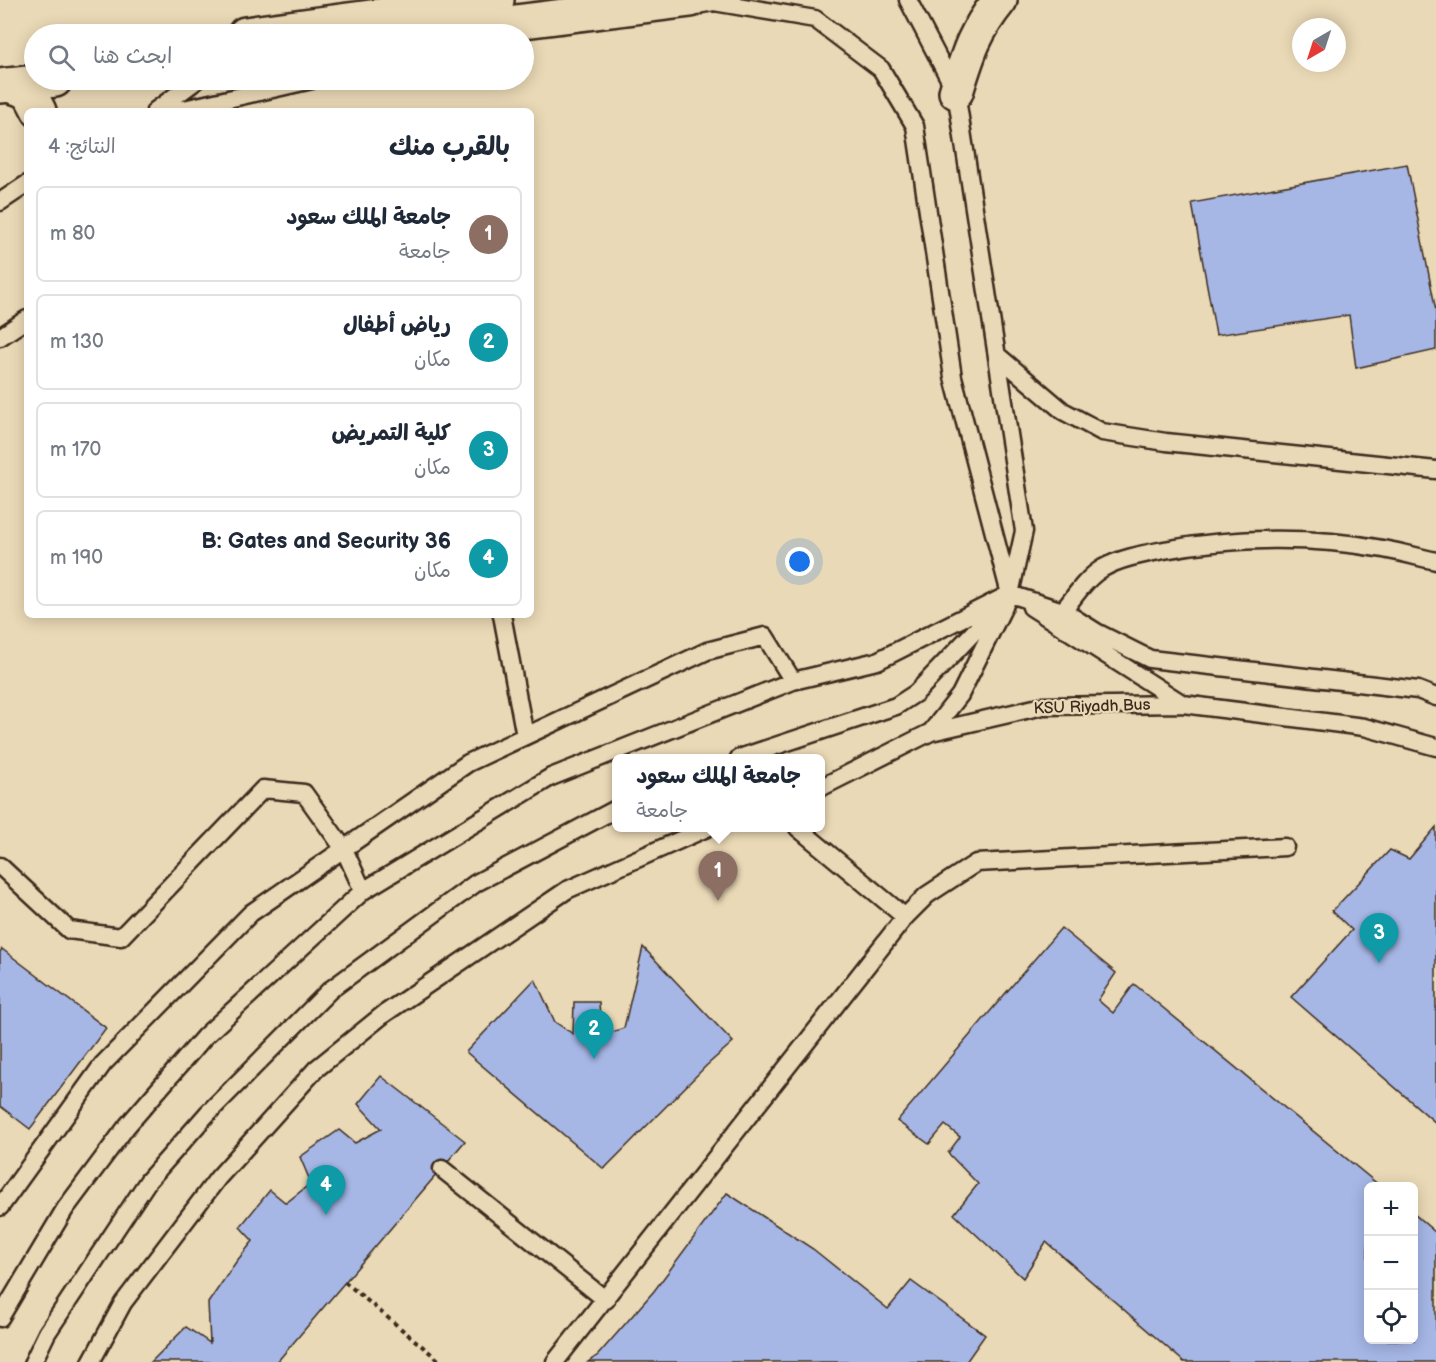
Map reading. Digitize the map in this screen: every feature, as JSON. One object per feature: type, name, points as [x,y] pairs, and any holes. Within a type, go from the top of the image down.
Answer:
[{"type":"street","points":[[323,24],[497,0]]},
{"type":"street","points":[[500,24],[691,0]]},
{"type":"street","points":[[956,92],[972,41],[1000,0]]},
{"type":"street","points":[[26,90],[37,108]]},
{"type":"lane","points":[[825,785],[931,732],[960,695],[1010,594],[1024,531],[956,92],[908,0]]},
{"type":"lane","points":[[534,31],[714,2],[815,19],[881,69],[915,126],[953,376],[1010,594],[1183,704]]},
{"type":"lane","points":[[159,108],[183,90]]},
{"type":"lane","points":[[188,108],[268,90]]},
{"type":"lane","points":[[0,202],[24,186]]},
{"type":"lane","points":[[0,337],[24,321]]},
{"type":"lane","points":[[997,355],[1063,411],[1102,432],[1166,442],[1436,470]]},
{"type":"lane","points":[[1063,611],[1088,580],[1103,568],[1149,553],[1180,547],[1275,540],[1329,542],[1382,548],[1436,561]]},
{"type":"lane","points":[[754,754],[897,706],[916,693],[1010,594]]},
{"type":"lane","points":[[0,1318],[65,1209],[127,1126],[205,1036],[363,891],[551,777],[793,681],[877,661],[1010,594],[1063,611],[1098,633],[1150,659],[1418,690],[1436,697]]},
{"type":"lane","points":[[503,618],[525,736]]},
{"type":"lane","points":[[0,1207],[103,1064],[251,913],[468,763],[707,651],[765,636],[793,681]]},
{"type":"lane","name":"KSU Riyadh Bus","points":[[931,732],[1043,706],[1183,704],[1364,727],[1436,747]]},
{"type":"lane","points":[[0,866],[69,930],[121,938],[263,789],[304,793],[344,849],[363,891]]},
{"type":"lane","points":[[33,1362],[47,1333],[148,1181],[207,1114],[330,990],[476,883],[612,810]]},
{"type":"lane","points":[[91,1362],[123,1303],[218,1178],[316,1069],[384,1014],[567,890],[698,832]]},
{"type":"lane","points":[[803,832],[905,917]]},
{"type":"lane","points":[[555,1362],[905,917],[927,895],[976,863],[1285,847]]},
{"type":"lane","points":[[442,1169],[606,1300]]},
{"type":"path","points":[[345,1282],[441,1362]]},
{"type":"building","points":[[1407,164],[1436,311],[1436,350],[1356,368],[1349,315],[1216,335],[1192,203]]},
{"type":"building","points":[[1436,827],[1436,1123],[1291,997],[1352,930],[1332,911],[1390,850],[1409,859]]},
{"type":"building","points":[[1061,928],[1116,973],[1098,1000],[1113,1013],[1134,984],[1375,1182],[1364,1182],[1364,1344],[1418,1344],[1418,1217],[1436,1233],[1436,1362],[1184,1362],[1046,1242],[1023,1278],[954,1214],[978,1184],[948,1153],[960,1137],[945,1125],[929,1144],[897,1121]]},
{"type":"building","points":[[643,947],[733,1042],[706,1066],[604,1169],[466,1052],[535,979],[555,1022],[573,1034],[574,1002],[599,1002],[601,1036],[624,1028]]},
{"type":"building","points":[[2,949],[106,1028],[30,1129],[0,1106],[0,952]]},
{"type":"building","points":[[381,1076],[465,1141],[277,1362],[151,1362],[186,1327],[210,1343],[208,1303],[253,1241],[240,1227],[270,1190],[286,1203],[311,1183],[300,1157],[339,1130],[355,1143],[381,1129],[358,1104]]},
{"type":"building","points":[[727,1193],[813,1249],[888,1309],[911,1281],[985,1335],[966,1362],[588,1362],[598,1355],[654,1291]]},
{"type":"place","name":"جامعة الملك سعود","points":[[718,901]]},
{"type":"place","name":"كلية التمريض","points":[[1379,963]]},
{"type":"place","name":"رياض أطفال","points":[[594,1059]]},
{"type":"place","name":"36 B: Gates and Security","points":[[326,1215]]}]
